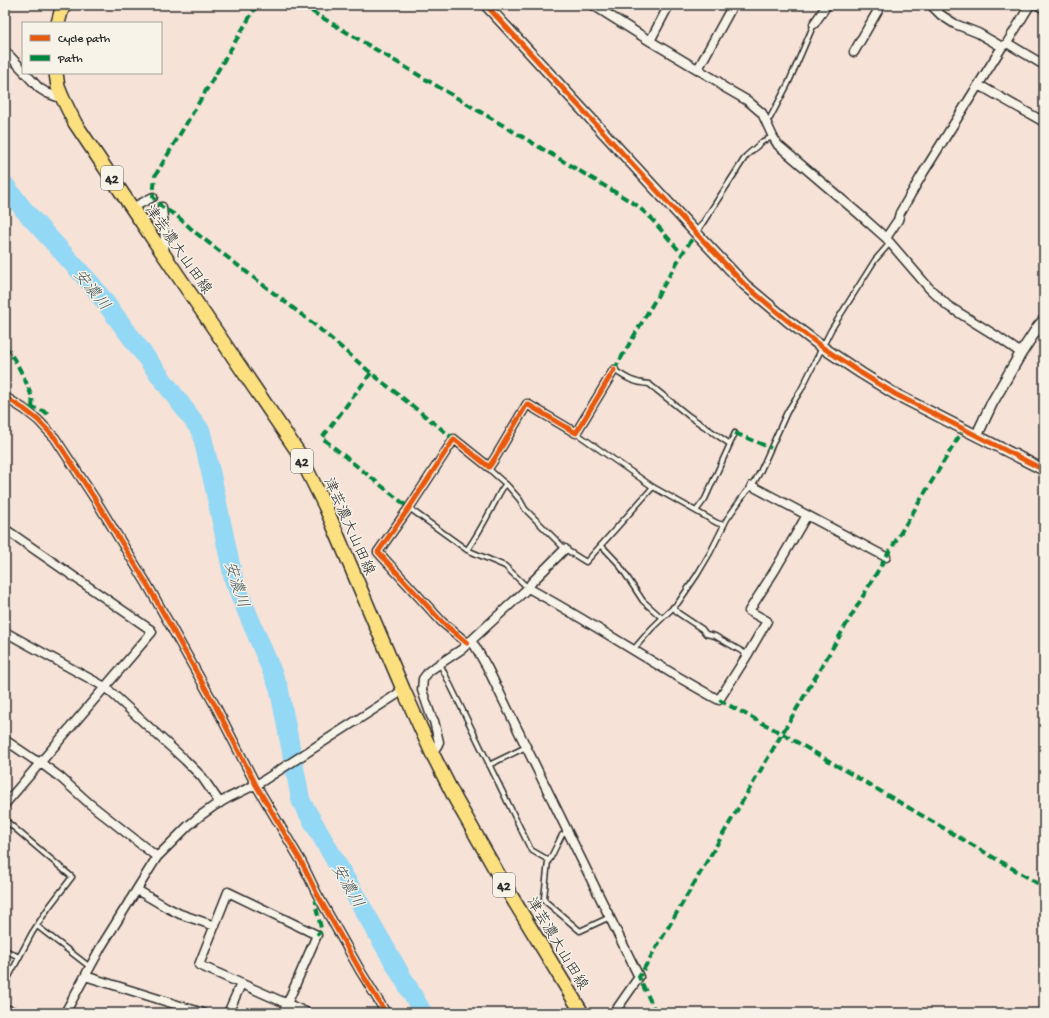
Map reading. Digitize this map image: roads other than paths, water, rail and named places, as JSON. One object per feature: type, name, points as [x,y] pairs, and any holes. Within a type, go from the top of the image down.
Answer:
[{"type":"main road","points":[[58,22],[64,5]]},
{"type":"main road","name":"津芸濃大山田線","points":[[56,74],[58,87],[76,123],[298,452],[325,506],[399,692],[456,800],[502,881],[582,1013]]},
{"type":"street","points":[[486,5],[745,285],[788,321],[860,373],[895,394],[1044,470]]},
{"type":"street","points":[[593,5],[650,41],[720,82],[722,86],[755,106],[762,113],[772,137],[778,145],[888,240],[929,288],[948,306],[1021,353]]},
{"type":"street","points":[[650,41],[669,5]]},
{"type":"street","points":[[698,69],[733,5]]},
{"type":"street","points":[[814,24],[827,5]]},
{"type":"street","points":[[854,52],[881,5]]},
{"type":"street","points":[[931,5],[941,15],[955,24],[1005,45],[1044,66]]},
{"type":"street","points":[[888,240],[900,213],[923,172],[1030,5]]},
{"type":"street","points":[[1038,5],[1044,9]]},
{"type":"street","points":[[5,51],[22,69]]},
{"type":"street","points":[[27,74],[47,93],[63,99]]},
{"type":"street","points":[[979,85],[1044,122]]},
{"type":"street","points":[[132,208],[154,197]]},
{"type":"street","points":[[162,207],[164,254]]},
{"type":"street","points":[[977,435],[992,403],[1021,353],[1042,326]]},
{"type":"street","points":[[614,370],[576,433],[527,404],[489,467],[454,439],[378,552],[442,622],[475,646],[487,667],[639,977],[614,1013]]},
{"type":"street","points":[[5,397],[38,420],[55,438],[147,584],[259,784],[301,861],[317,894],[386,1013]]},
{"type":"street","points":[[752,486],[886,558]]},
{"type":"street","points":[[528,588],[554,602],[694,687],[719,700],[767,621],[748,611],[775,570],[807,515]]},
{"type":"street","points":[[5,529],[152,632],[5,804]]},
{"type":"street","points":[[432,753],[439,742],[434,721],[422,690],[423,682],[429,671],[462,649],[528,588],[532,582],[565,549]]},
{"type":"street","points":[[5,632],[105,687],[202,777],[220,803]]},
{"type":"street","points":[[65,1013],[101,947],[157,857],[188,826],[200,816],[228,798],[259,784],[399,692]]},
{"type":"street","points":[[5,740],[62,778],[90,804],[157,857]]},
{"type":"street","points":[[136,890],[180,914],[215,926]]},
{"type":"street","points":[[283,1013],[287,1004],[317,934],[228,892],[199,965],[241,984],[287,1004],[308,1013]]},
{"type":"street","points":[[85,976],[203,1013]]},
{"type":"street","points":[[228,1013],[241,984]]},
{"type":"street","points":[[5,1009],[17,1013]]},
{"type":"lane","points":[[765,121],[770,118],[788,84],[814,24]]},
{"type":"lane","points":[[696,233],[746,156],[763,141],[772,137]]},
{"type":"lane","points":[[633,650],[678,603],[707,559],[727,519],[752,486],[760,472],[787,412],[801,390],[830,330],[888,240]]},
{"type":"lane","points":[[614,370],[630,380],[642,384],[649,384],[689,416],[730,444]]},
{"type":"lane","points":[[576,433],[653,487],[724,525]]},
{"type":"lane","points":[[696,511],[705,498],[735,433]]},
{"type":"lane","points":[[489,467],[490,471],[506,484],[520,500],[525,509],[565,549],[586,562],[653,487]]},
{"type":"lane","points":[[467,550],[501,490],[506,484]]},
{"type":"lane","points":[[409,508],[467,550],[505,566],[528,588]]},
{"type":"lane","points":[[601,545],[618,563],[643,601],[662,618]]},
{"type":"lane","points":[[673,607],[678,613],[706,634],[715,636],[743,652],[747,656]]},
{"type":"lane","points":[[440,664],[531,850],[548,861]]},
{"type":"lane","points":[[489,765],[526,747]]},
{"type":"lane","points":[[5,820],[72,877],[49,907],[37,926],[5,984]]},
{"type":"lane","points":[[568,832],[562,835],[548,861],[544,898],[547,904],[580,931],[610,918]]},
{"type":"lane","points":[[37,926],[90,967]]},
{"type":"lane","points":[[5,950],[19,957]]},
{"type":"waterway","name":"安濃川","points":[[5,185],[24,210],[93,286],[201,431],[234,581],[279,688],[301,801],[423,1013]]}]
